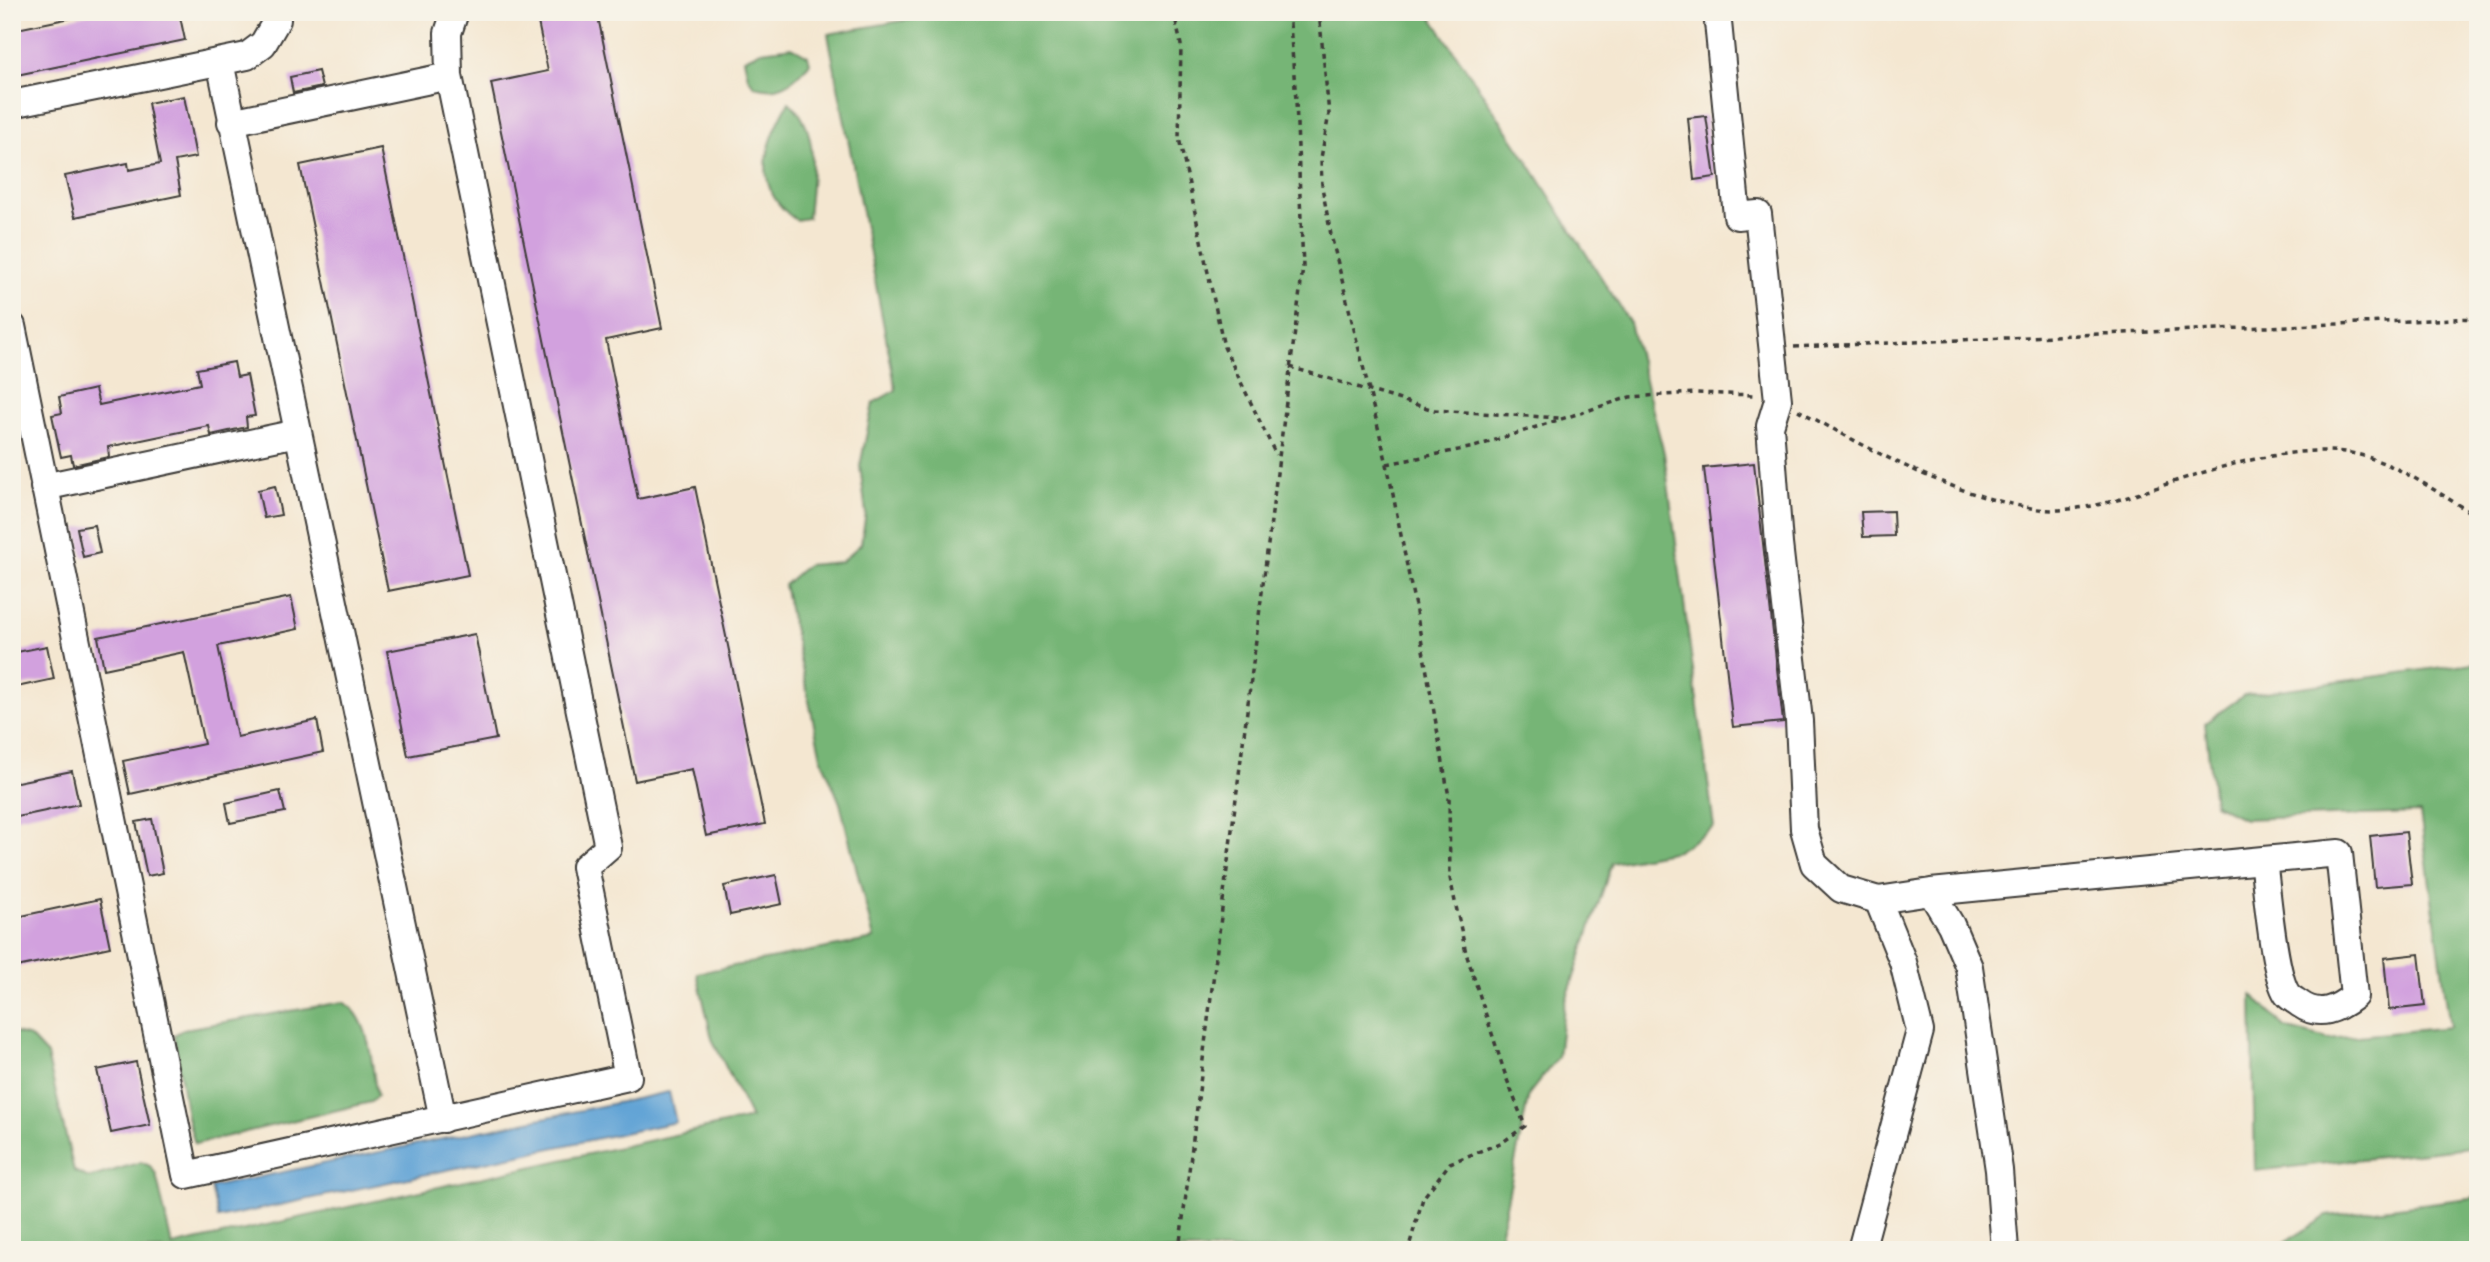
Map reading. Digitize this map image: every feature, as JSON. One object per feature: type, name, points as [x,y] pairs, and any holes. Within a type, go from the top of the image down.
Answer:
[{"type":"lane","points":[[12,104],[247,56],[263,44],[277,20],[276,12]]},
{"type":"lane","points":[[12,326],[186,1175],[628,1077],[585,867],[608,847],[450,76],[448,33],[455,12]]},
{"type":"lane","points":[[1717,12],[1737,215],[1758,214],[1777,397],[1770,426],[1779,544],[1799,721],[1804,828],[1814,864],[1841,889],[1878,900],[1931,892],[2263,860],[2339,853],[2354,996],[2342,1006],[2326,1012],[2306,1009],[2288,995],[2279,968],[2263,860]]},
{"type":"lane","points":[[220,62],[443,1119]]},
{"type":"lane","points":[[231,122],[450,76]]},
{"type":"lane","points":[[44,486],[297,433]]},
{"type":"lane","points":[[1931,892],[1951,925],[1969,967],[1999,1170],[2005,1250]]},
{"type":"lane","points":[[1861,1250],[1920,1031],[1903,962],[1878,900]]},
{"type":"path","points":[[1174,12],[1181,45],[1179,138],[1224,347],[1277,457]]},
{"type":"path","points":[[1179,1250],[1303,267],[1296,100],[1289,12]]},
{"type":"path","points":[[1319,12],[1329,114],[1321,158],[1322,187],[1367,389],[1387,464],[1449,797],[1450,878],[1466,953],[1506,1077],[1525,1126],[1503,1142],[1450,1163],[1423,1198],[1408,1250]]},
{"type":"path","points":[[1772,347],[2478,318]]},
{"type":"path","points":[[1290,367],[1434,410],[1561,418]]},
{"type":"path","points":[[1387,464],[1474,447],[1630,397],[1695,393],[1777,397],[1936,481],[2021,507],[2053,510],[2106,504],[2262,458],[2330,450],[2360,455],[2392,467],[2478,517]]},
{"type":"green space","points":[[951,12],[1401,12],[1403,17],[1411,12],[1428,12],[1525,157],[1630,323],[1664,453],[1714,827],[1677,851],[1612,863],[1564,1007],[1558,1057],[1529,1094],[1497,1250],[12,1250],[12,1032],[30,1037],[47,1055],[74,1171],[89,1178],[141,1162],[150,1166],[156,1174],[172,1246],[751,1118],[712,1039],[697,973],[874,939],[840,803],[821,757],[784,585],[807,565],[841,562],[861,544],[866,513],[860,466],[873,403],[896,390],[828,34]]},
{"type":"green space","points":[[792,47],[808,56],[810,63],[804,70],[786,85],[772,88],[754,86],[748,77],[744,59],[761,51]]},
{"type":"green space","points":[[789,102],[806,127],[812,156],[808,218],[796,220],[772,194],[766,164],[774,134]]},
{"type":"green space","points":[[2472,663],[2478,667],[2478,1146],[2255,1171],[2252,994],[2285,1028],[2328,1039],[2450,1027],[2420,813],[2244,819],[2214,804],[2205,723],[2244,695]]},
{"type":"green space","points":[[343,1002],[353,1009],[360,1019],[369,1044],[377,1096],[371,1102],[195,1144],[187,1117],[174,1035],[184,1029]]},
{"type":"green space","points":[[2478,1197],[2478,1250],[2273,1250],[2327,1216]]},
{"type":"water","points":[[669,1092],[676,1122],[218,1218],[211,1187]]},
{"type":"building","points":[[100,12],[179,12],[185,40],[12,76],[12,30]]},
{"type":"building","points":[[536,12],[597,12],[662,328],[606,340],[638,499],[695,487],[765,824],[706,836],[692,769],[635,781],[491,83],[548,71]]},
{"type":"building","points":[[318,71],[322,87],[293,93],[290,77]]},
{"type":"building","points":[[184,96],[196,157],[175,161],[181,195],[75,217],[65,176],[128,163],[129,170],[160,164],[148,103]]},
{"type":"building","points":[[1706,116],[1715,177],[1694,180],[1688,118]]},
{"type":"building","points":[[381,148],[468,575],[388,591],[300,165]]},
{"type":"building","points":[[234,362],[237,377],[247,375],[255,416],[246,417],[247,427],[211,435],[209,426],[108,447],[109,457],[73,465],[71,455],[61,457],[52,415],[62,413],[59,397],[95,389],[99,405],[200,384],[197,369]]},
{"type":"building","points":[[1754,463],[1783,722],[1733,727],[1704,468]]},
{"type":"building","points":[[275,486],[281,515],[264,518],[258,490]]},
{"type":"building","points":[[1893,511],[1894,536],[1863,537],[1861,512]]},
{"type":"building","points":[[94,525],[100,553],[83,557],[77,528]]},
{"type":"building","points":[[291,597],[298,629],[218,646],[237,737],[317,720],[323,752],[130,794],[123,761],[204,744],[184,652],[104,669],[98,637]]},
{"type":"building","points":[[475,634],[496,739],[408,756],[387,651]]},
{"type":"building","points":[[47,646],[54,679],[12,688],[12,653]]},
{"type":"building","points":[[72,771],[79,804],[12,818],[12,783]]},
{"type":"building","points":[[280,791],[285,812],[230,823],[226,803]]},
{"type":"building","points":[[152,819],[163,873],[147,876],[136,822]]},
{"type":"building","points":[[2406,832],[2412,884],[2375,887],[2370,836]]},
{"type":"building","points":[[776,875],[782,904],[730,915],[724,886]]},
{"type":"building","points":[[100,899],[110,947],[12,968],[12,918]]},
{"type":"building","points":[[2419,954],[2425,1006],[2389,1010],[2384,958]]},
{"type":"building","points":[[136,1062],[150,1125],[111,1133],[97,1070]]}]
